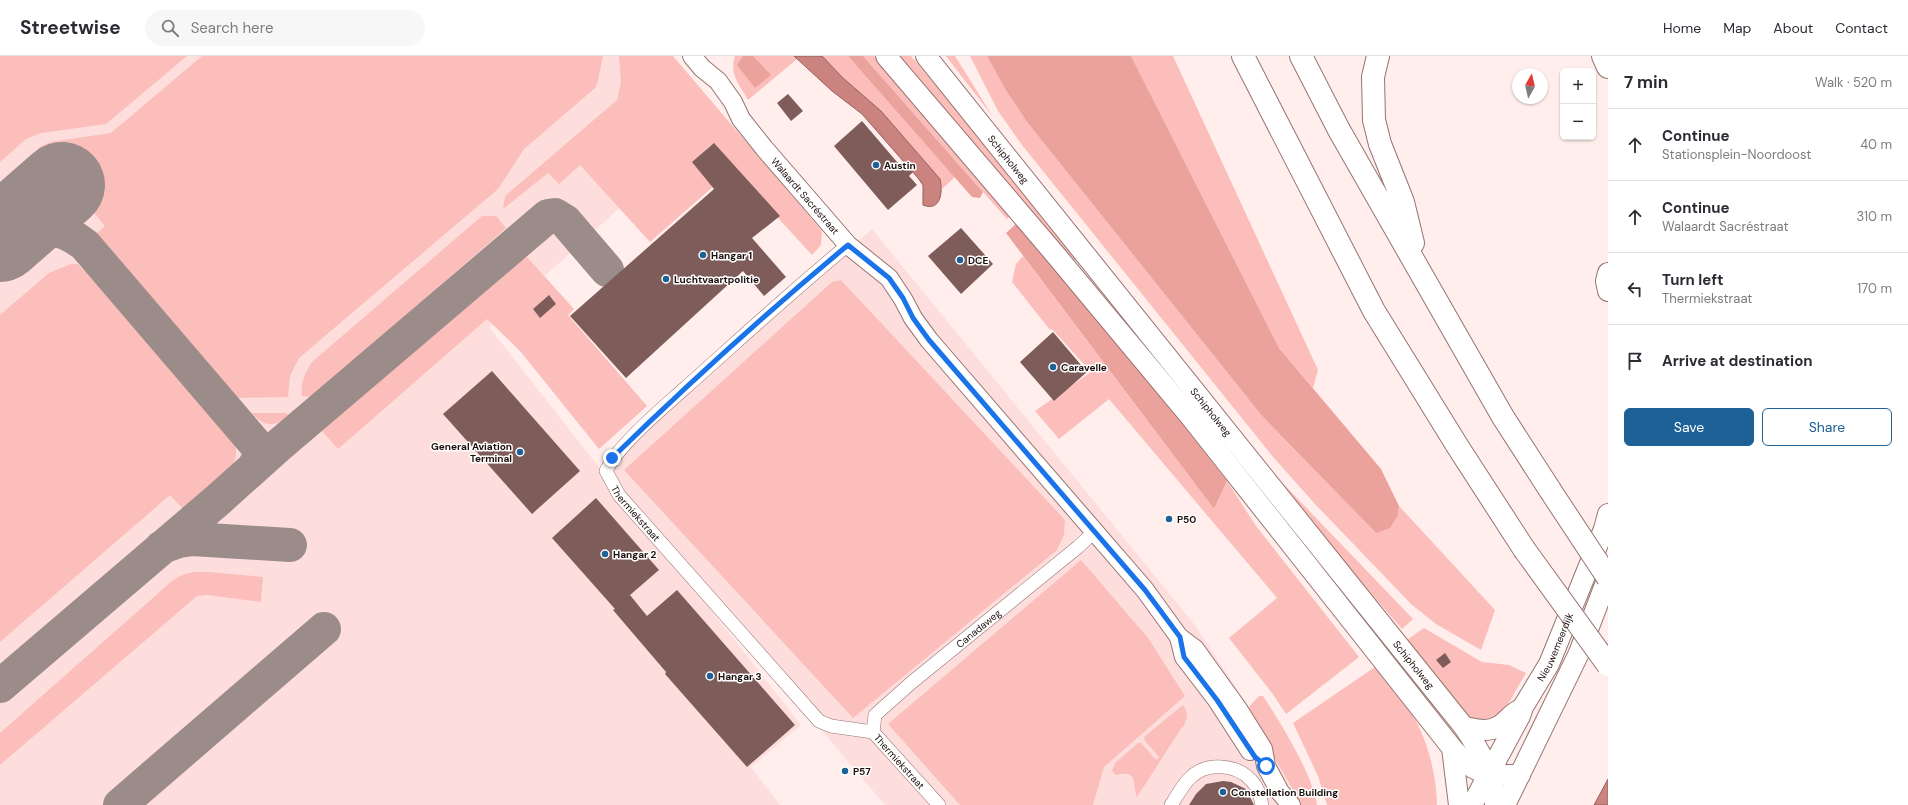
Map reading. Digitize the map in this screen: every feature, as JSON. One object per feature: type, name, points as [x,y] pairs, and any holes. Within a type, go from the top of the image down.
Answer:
[{"type":"highway","points":[[1243,56],[1374,311],[1458,447],[1524,549],[1608,665]]},
{"type":"highway","points":[[1301,56],[1339,130],[1416,262],[1503,417],[1608,578]]},
{"type":"highway","points":[[1378,56],[1372,77],[1374,120],[1380,144],[1403,202],[1413,240],[1416,262]]},
{"type":"highway","points":[[1603,56],[1608,67]]},
{"type":"main road","name":"Schipholweg","points":[[886,56],[1054,253],[1189,415],[1452,748],[1472,767],[1488,773]]},
{"type":"main road","name":"Schipholweg","points":[[926,56],[1464,727],[1482,754],[1495,788],[1495,805]]},
{"type":"main road","points":[[1608,273],[1606,281],[1608,291]]},
{"type":"main road","name":"Nieuwemeerdijk","points":[[1472,805],[1520,716],[1523,707],[1549,664],[1604,529],[1608,514]]},
{"type":"main road","points":[[1505,805],[1579,652],[1608,578]]},
{"type":"main road","points":[[1464,727],[1489,730],[1498,727],[1514,712],[1523,707]]},
{"type":"main road","points":[[1452,748],[1459,805]]},
{"type":"main road","points":[[1488,773],[1520,775]]},
{"type":"street","name":"Walaardt Sacréstraat","points":[[696,61],[718,81],[733,102],[741,119],[801,192],[848,245],[889,278],[903,298],[913,318],[929,340],[1145,590],[1180,637],[1184,657],[1219,693],[1255,757],[1266,766],[1284,801]]},
{"type":"street","name":"Thermiekstraat","points":[[848,245],[792,292],[662,409],[612,458],[606,471],[619,495],[819,720],[831,726],[873,732],[939,805]]},
{"type":"street","name":"Canadaweg","points":[[873,732],[874,715],[1078,547],[1094,532]]},
{"type":"street","points":[[1172,805],[1192,776],[1205,769],[1218,766],[1238,770],[1250,779],[1256,787],[1262,805]]},
{"type":"shaded area","points":[[0,56],[631,56],[695,139],[489,327],[601,470],[872,229],[1194,624],[1309,798],[1310,805],[885,805],[609,480],[801,725],[751,767],[780,805],[0,805]]},
{"type":"shaded area","points":[[0,56],[187,56],[106,124],[41,133],[26,139],[0,162]]},
{"type":"shaded area","points":[[202,56],[603,56],[595,88],[524,149],[498,189],[299,358],[290,376],[288,397],[236,398],[97,233],[105,226],[38,148],[50,142],[111,133]]},
{"type":"shaded area","points":[[619,56],[673,56],[822,231],[821,245],[812,255],[711,145],[694,161],[715,185],[650,242],[580,165],[559,184],[548,173],[503,209],[505,196],[617,100],[621,82]]},
{"type":"shaded area","points":[[735,56],[794,56],[797,59],[748,100],[738,84],[734,74],[733,63]]},
{"type":"shaded area","points":[[743,56],[753,56],[771,75],[755,88],[737,65]]},
{"type":"shaded area","points":[[794,56],[822,56],[843,78],[881,111],[940,179],[941,195],[934,206],[923,205],[923,185],[862,114],[832,91]]},
{"type":"shaded area","points":[[822,56],[848,56],[955,177],[942,189],[940,179],[881,111],[843,78]]},
{"type":"shaded area","points":[[848,56],[863,56],[983,192],[980,198],[972,197]]},
{"type":"shaded area","points":[[863,56],[874,56],[1012,214],[1007,219]]},
{"type":"shaded area","points":[[894,56],[911,56],[1078,258],[1072,263]]},
{"type":"shaded area","points":[[946,56],[955,56],[993,117]]},
{"type":"shaded area","points":[[970,56],[987,56],[1005,89],[1027,122],[1262,416],[1376,533],[1398,515],[1399,506],[1495,610],[1481,650],[1436,624],[1411,604],[1315,504],[1274,458],[1022,145],[998,111]]},
{"type":"shaded area","points":[[987,56],[1131,56],[1279,348],[1381,469],[1399,506],[1398,515],[1390,528],[1376,533],[1262,416],[1027,122],[1005,89]]},
{"type":"shaded area","points":[[1131,56],[1173,56],[1318,370],[1313,388],[1279,348]]},
{"type":"shaded area","points":[[482,216],[496,216],[506,228],[314,395],[308,397],[302,396],[304,378],[312,362]]},
{"type":"shaded area","points":[[1018,222],[1086,300],[1227,481],[1214,509],[1006,233]]},
{"type":"shaded area","points":[[1023,256],[1214,509],[1227,481],[1256,526],[1359,657],[1286,714],[1272,693],[1229,638],[1277,598],[1109,399],[1059,439],[1035,411],[1091,372],[1052,329],[1050,330],[1012,282],[1016,264]]},
{"type":"shaded area","points":[[527,257],[574,309],[568,315],[647,406],[599,449],[520,351],[487,319],[338,449],[321,430],[522,258]]},
{"type":"shaded area","points":[[71,264],[77,264],[86,272],[230,435],[236,447],[236,455],[234,463],[231,467],[183,509],[170,495],[0,642],[0,315],[49,273]]},
{"type":"shaded area","points":[[841,280],[1065,520],[1064,535],[1057,550],[853,718],[624,470],[832,282]]},
{"type":"shaded area","points":[[251,413],[285,413],[290,415],[275,424],[270,424],[261,421]]},
{"type":"shaded area","points":[[1270,470],[1413,619],[1402,629],[1347,566]]},
{"type":"shaded area","points":[[1081,560],[1148,638],[1185,696],[1104,767],[1093,805],[960,805],[888,724]]},
{"type":"shaded area","points":[[194,572],[263,577],[261,602],[207,595],[197,596],[0,765],[0,733],[172,581],[182,575]]},
{"type":"shaded area","points":[[1424,628],[1482,662],[1509,665],[1526,673],[1500,718],[1483,723],[1468,719],[1404,642]]},
{"type":"shaded area","points":[[1375,667],[1403,700],[1411,712],[1423,737],[1432,763],[1437,805],[1327,805],[1318,776],[1293,723]]},
{"type":"shaded area","points":[[1259,696],[1263,696],[1303,764],[1317,805],[1300,805],[1294,791],[1246,710]]},
{"type":"shaded area","points":[[1183,705],[1187,716],[1183,727],[1137,797],[1131,776],[1128,774],[1116,775],[1112,771],[1115,763],[1138,743],[1141,743],[1156,760],[1159,757],[1145,741],[1144,737]]},
{"type":"shaded area","points":[[1608,779],[1608,805],[1594,805]]},
{"type":"building","points":[[788,94],[803,111],[791,121],[777,103]]},
{"type":"building","name":"Austin","points":[[862,121],[897,162],[913,172],[909,176],[917,185],[888,210],[834,146]]},
{"type":"building","name":"Hangar 1","points":[[714,143],[780,216],[752,238],[786,277],[764,296],[743,271],[626,378],[570,316],[714,189],[692,162]]},
{"type":"building","name":"DCE","points":[[961,228],[993,264],[961,294],[928,256]]},
{"type":"building","points":[[549,295],[556,304],[540,318],[533,309]]},
{"type":"building","name":"Caravelle","points":[[1053,332],[1087,372],[1054,401],[1020,362]]},
{"type":"building","name":"General Aviation Terminal","points":[[492,371],[580,471],[532,514],[443,414]]},
{"type":"building","name":"Hangar 3","points":[[596,498],[659,570],[630,595],[647,616],[677,590],[795,725],[747,767],[665,674],[666,672],[613,610],[615,609],[552,538]]},
{"type":"building","points":[[1445,653],[1451,662],[1443,668],[1436,660]]},
{"type":"building","name":"Constellation Building","points":[[1223,781],[1231,782],[1246,789],[1254,805],[1189,805],[1196,794],[1206,784]]},
{"type":"taxiway","points":[[0,686],[548,216],[555,215],[565,221],[607,270]]},
{"type":"taxiway","points":[[7,233],[29,229],[48,228],[66,233],[85,245],[258,447],[259,458],[254,467]]},
{"type":"taxiway","points":[[162,547],[179,541],[192,539],[290,545]]},
{"type":"taxiway","points":[[120,805],[324,629]]},
{"type":"runway","points":[[0,239],[62,185]]},
{"type":"place","name":"Austin","points":[[876,165]]},
{"type":"place","name":"Hangar 1","points":[[703,255]]},
{"type":"place","name":"DCE","points":[[960,260]]},
{"type":"place","name":"Luchtvaartpolitie","points":[[666,279]]},
{"type":"place","name":"Caravelle","points":[[1053,367]]},
{"type":"place","name":"General Aviation Terminal","points":[[520,452]]},
{"type":"place","name":"P50","points":[[1169,519]]},
{"type":"place","name":"Hangar 2","points":[[605,554]]},
{"type":"place","name":"Hangar 3","points":[[710,676]]},
{"type":"place","name":"P57","points":[[845,771]]},
{"type":"place","name":"Constellation Building","points":[[1223,792]]},
{"type":"route","points":[[612,458],[662,409],[792,292],[848,245],[889,278],[903,298],[913,318],[929,340],[1132,577],[1145,590],[1180,637],[1184,657],[1217,700],[1255,757],[1266,766]]}]
